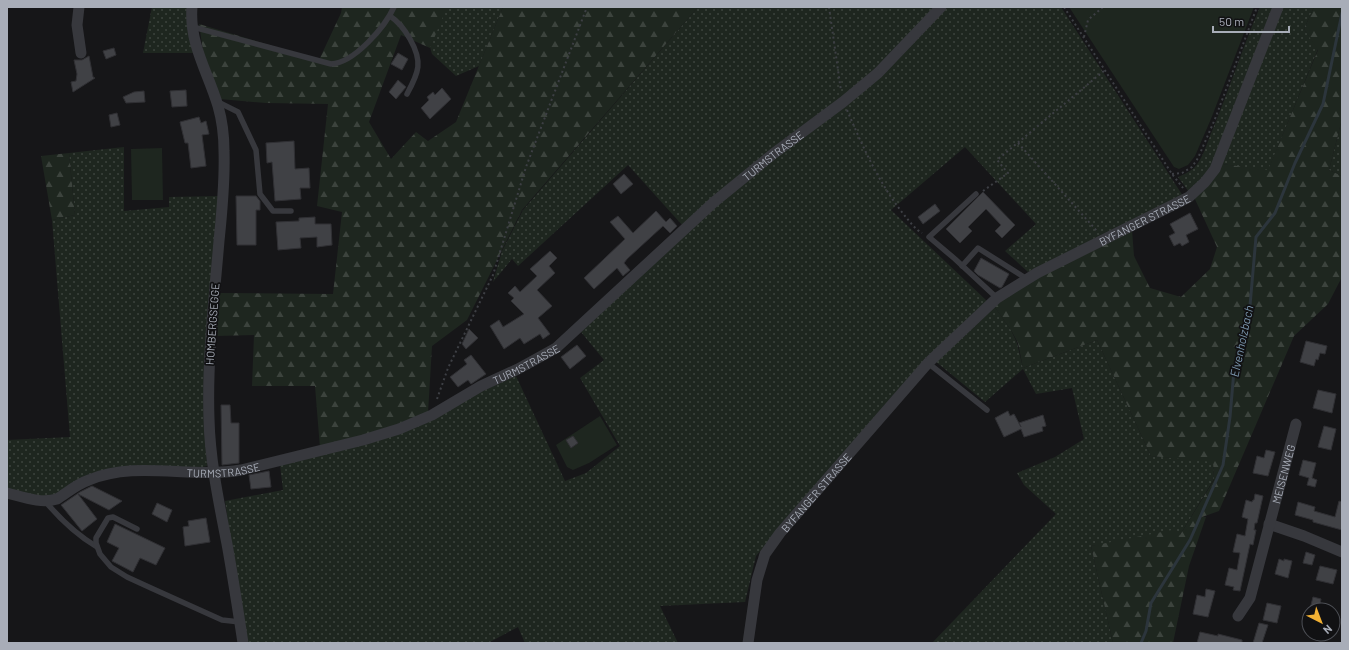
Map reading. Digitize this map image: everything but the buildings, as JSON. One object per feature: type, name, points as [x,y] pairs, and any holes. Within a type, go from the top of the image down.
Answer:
[{"type":"street","points":[[79,7],[77,25],[81,53]]},
{"type":"street","name":"HOMBERGSEGGE","points":[[192,7],[193,27],[198,57],[216,101],[220,116],[224,152],[222,212],[209,368],[209,420],[214,472],[243,643]]},
{"type":"street","name":"TURMSTRASSE","points":[[7,493],[24,498],[51,501],[57,499],[88,480],[107,475],[128,472],[227,472],[241,470],[363,440],[399,429],[432,415],[481,386],[518,369],[556,348],[714,202],[773,154],[843,102],[878,73],[941,7]]},
{"type":"street","name":"BYFANGER STRASSE","points":[[748,643],[757,580],[765,554],[780,533],[928,363],[997,298],[1028,279],[1189,196],[1205,182],[1215,169],[1278,7]]},
{"type":"street","name":"MEISENWEG","points":[[1238,616],[1250,598],[1296,424]]},
{"type":"street","points":[[1269,524],[1304,536],[1342,552]]},
{"type":"lane","points":[[193,27],[331,64],[338,64],[358,51],[378,32],[390,16],[394,7]]},
{"type":"lane","points":[[390,16],[396,19],[405,30],[417,53],[417,75],[407,94]]},
{"type":"lane","points":[[216,101],[238,112],[240,116],[256,150],[260,194],[273,211],[292,211]]},
{"type":"lane","points":[[976,194],[929,236],[997,298]]},
{"type":"lane","points":[[962,266],[978,248],[1028,279]]},
{"type":"lane","points":[[928,363],[987,410]]},
{"type":"lane","points":[[44,501],[73,530],[97,547],[106,562],[114,570],[222,620],[240,622]]},
{"type":"lane","points":[[97,547],[96,538],[109,517],[113,517],[137,529]]},
{"type":"path","points":[[432,415],[448,368],[493,275],[526,167],[588,7]]},
{"type":"path","points":[[829,7],[843,102],[865,152],[892,200],[917,230],[929,236]]},
{"type":"path","points":[[1064,7],[1172,174],[1189,196]]},
{"type":"path","points":[[1084,37],[1088,20],[1103,7]]},
{"type":"path","points":[[1172,174],[1182,173],[1192,166],[1198,158],[1215,119],[1257,7]]},
{"type":"path","points":[[976,194],[1008,173],[997,160],[1105,70]]},
{"type":"path","points":[[1018,143],[1104,239]]},
{"type":"green space","points":[[152,7],[188,7],[193,53],[143,53]]},
{"type":"green space","points":[[342,7],[447,7],[430,48],[401,35],[369,122],[391,159],[416,132],[428,141],[456,122],[503,7],[698,7],[522,210],[467,320],[432,346],[428,413],[399,426],[320,448],[315,386],[252,386],[254,335],[216,336],[219,293],[333,294],[342,212],[317,206],[328,104],[266,103],[220,99],[205,64],[199,24],[319,60],[341,13]]},
{"type":"green space","points":[[446,7],[503,7],[479,66],[456,76],[432,54],[430,47]]},
{"type":"green space","points":[[698,7],[938,7],[890,58],[683,226],[628,165],[518,266],[512,259],[493,282],[502,251],[523,210]]},
{"type":"green space","points":[[946,7],[1061,7],[1183,196],[1028,272],[1005,251],[1036,224],[965,147],[891,210],[987,301],[817,484],[756,556],[745,602],[660,606],[678,643],[525,643],[518,627],[488,643],[247,643],[241,615],[225,501],[283,490],[280,465],[364,443],[516,376],[565,481],[586,473],[620,446],[580,378],[604,360],[581,332],[720,202],[818,123]]},
{"type":"green space","points":[[1069,7],[1254,7],[1211,119],[1195,156],[1188,165],[1179,169],[1174,167]]},
{"type":"green space","points":[[1260,7],[1274,7],[1210,169],[1189,192],[1178,177],[1194,168],[1202,157]]},
{"type":"green space","points":[[1282,7],[1314,7],[1304,29],[1318,49],[1268,171],[1222,164]]},
{"type":"green space","points":[[1314,7],[1342,7],[1342,119],[1329,170],[1342,176],[1342,277],[1328,304],[1294,336],[1219,511],[1202,517],[1206,517],[1189,566],[1173,643],[1113,643],[1091,546],[1172,530],[1180,535],[1214,480],[1213,462],[1151,456],[1097,340],[1023,368],[1018,343],[1011,330],[994,306],[1025,283],[1132,230],[1134,256],[1150,288],[1181,297],[1210,269],[1217,247],[1194,197],[1222,164],[1268,170],[1318,50],[1304,29]]},
{"type":"green space","points":[[1342,119],[1342,176],[1329,170]]},
{"type":"green space","points":[[124,147],[124,211],[169,207],[169,197],[218,196],[204,393],[207,466],[195,469],[142,467],[43,498],[7,489],[7,440],[70,437],[52,220],[75,215],[69,153]]},
{"type":"green space","points":[[162,148],[163,200],[132,200],[131,149]]},
{"type":"green space","points":[[69,153],[75,215],[52,220],[41,156]]},
{"type":"green space","points":[[994,306],[1011,330],[1017,343],[1023,368],[1097,340],[1151,456],[1213,461],[1214,479],[1180,535],[1091,546],[1113,643],[932,643],[1056,514],[1024,485],[1017,473],[1055,457],[1084,439],[1072,388],[1036,394],[1023,369],[985,402],[935,361]]},
{"type":"green space","points":[[600,416],[617,445],[589,463],[573,470],[567,467],[556,445]]},
{"type":"waterway","name":"Elvenholzbach","points":[[1141,643],[1146,631],[1151,603],[1190,540],[1223,465],[1230,417],[1234,370],[1249,317],[1256,237],[1275,213],[1295,163],[1323,104],[1342,13]]}]
